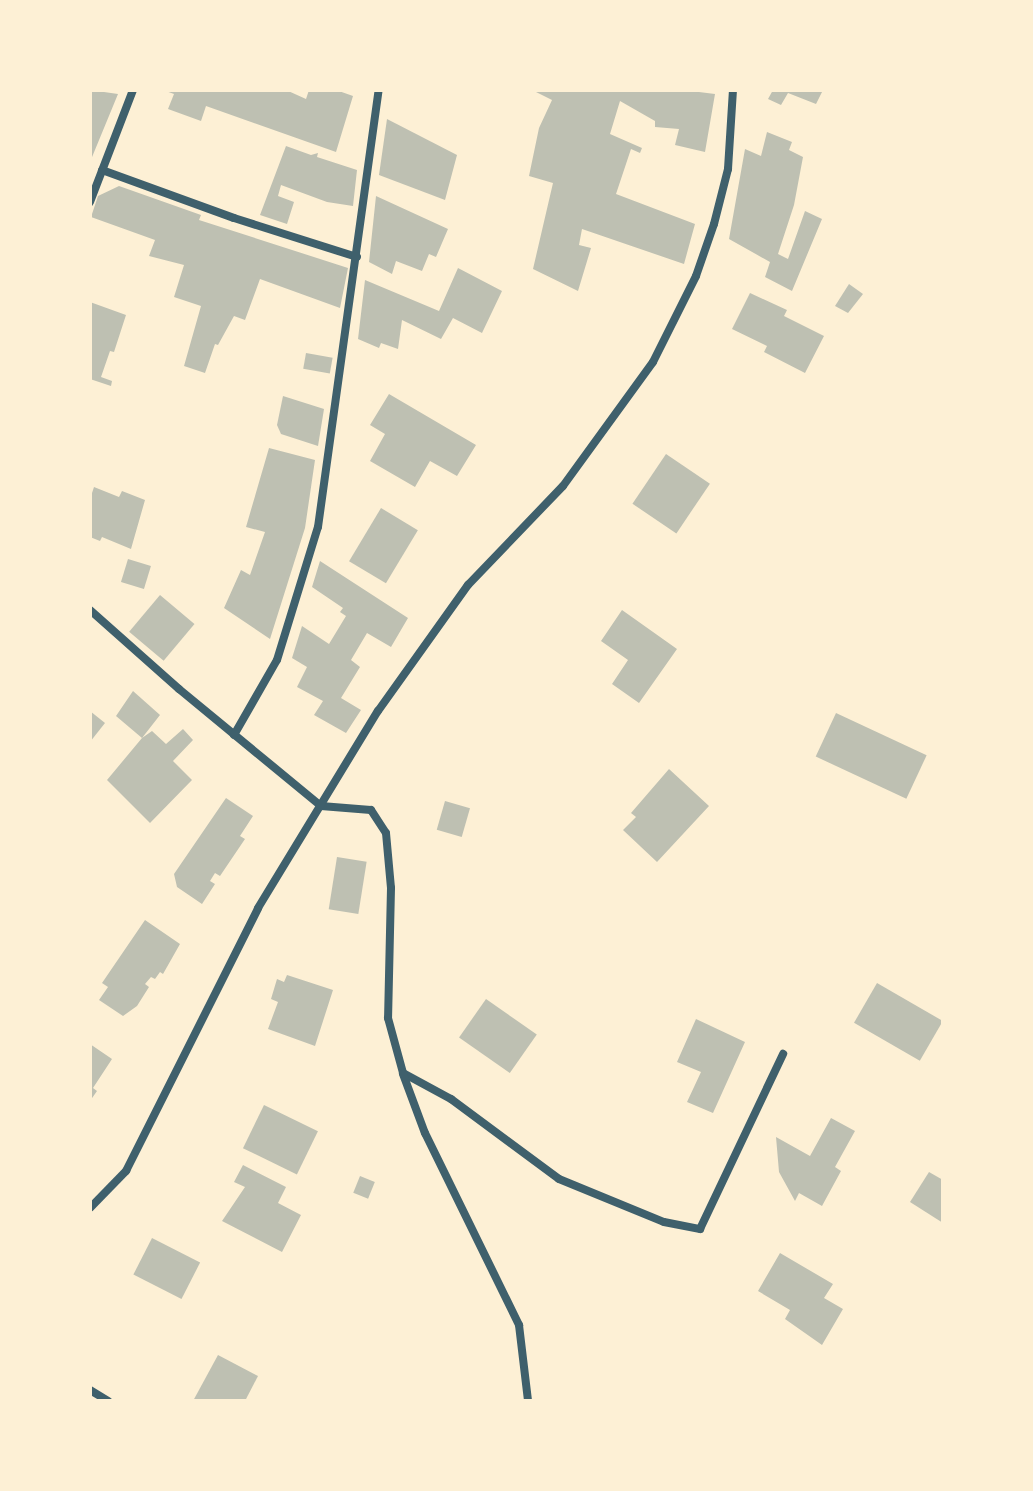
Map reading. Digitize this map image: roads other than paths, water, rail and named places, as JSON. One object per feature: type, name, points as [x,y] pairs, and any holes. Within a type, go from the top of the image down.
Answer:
[{"type":"street","points":[[90,202],[133,90]]},
{"type":"street","points":[[234,735],[277,660],[318,527],[379,90]]},
{"type":"street","points":[[90,1208],[126,1171],[258,908],[378,711],[468,585],[563,486],[653,362],[696,276],[714,224],[728,169],[733,90]]},
{"type":"street","points":[[102,170],[234,218],[357,257]]},
{"type":"street","points":[[90,610],[321,806],[371,810],[386,833],[391,888],[388,1018],[403,1073],[425,1133],[519,1325],[528,1401]]},
{"type":"street","points":[[403,1073],[451,1099],[559,1179],[664,1222],[700,1229],[783,1054]]},
{"type":"street","points":[[90,1390],[108,1401]]}]
